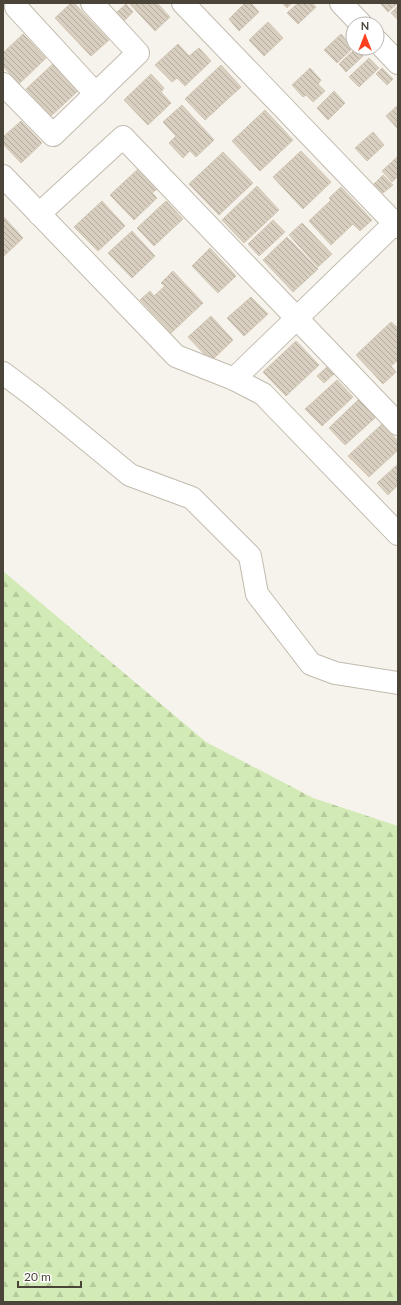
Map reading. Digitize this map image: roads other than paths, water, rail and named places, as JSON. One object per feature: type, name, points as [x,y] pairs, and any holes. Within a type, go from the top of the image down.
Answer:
[{"type":"street","points":[[3,84],[53,135],[138,53],[92,3]]},
{"type":"street","points":[[183,3],[397,224],[234,379]]},
{"type":"street","points":[[341,3],[353,16]]},
{"type":"street","points":[[13,10],[96,94]]},
{"type":"street","points":[[385,49],[398,63]]},
{"type":"street","points":[[39,214],[123,137],[398,424]]},
{"type":"street","points":[[3,176],[176,356],[234,379],[263,394],[398,534]]},
{"type":"street","points":[[3,373],[130,475],[192,498],[250,556],[257,594],[311,664],[335,673],[398,682]]}]
